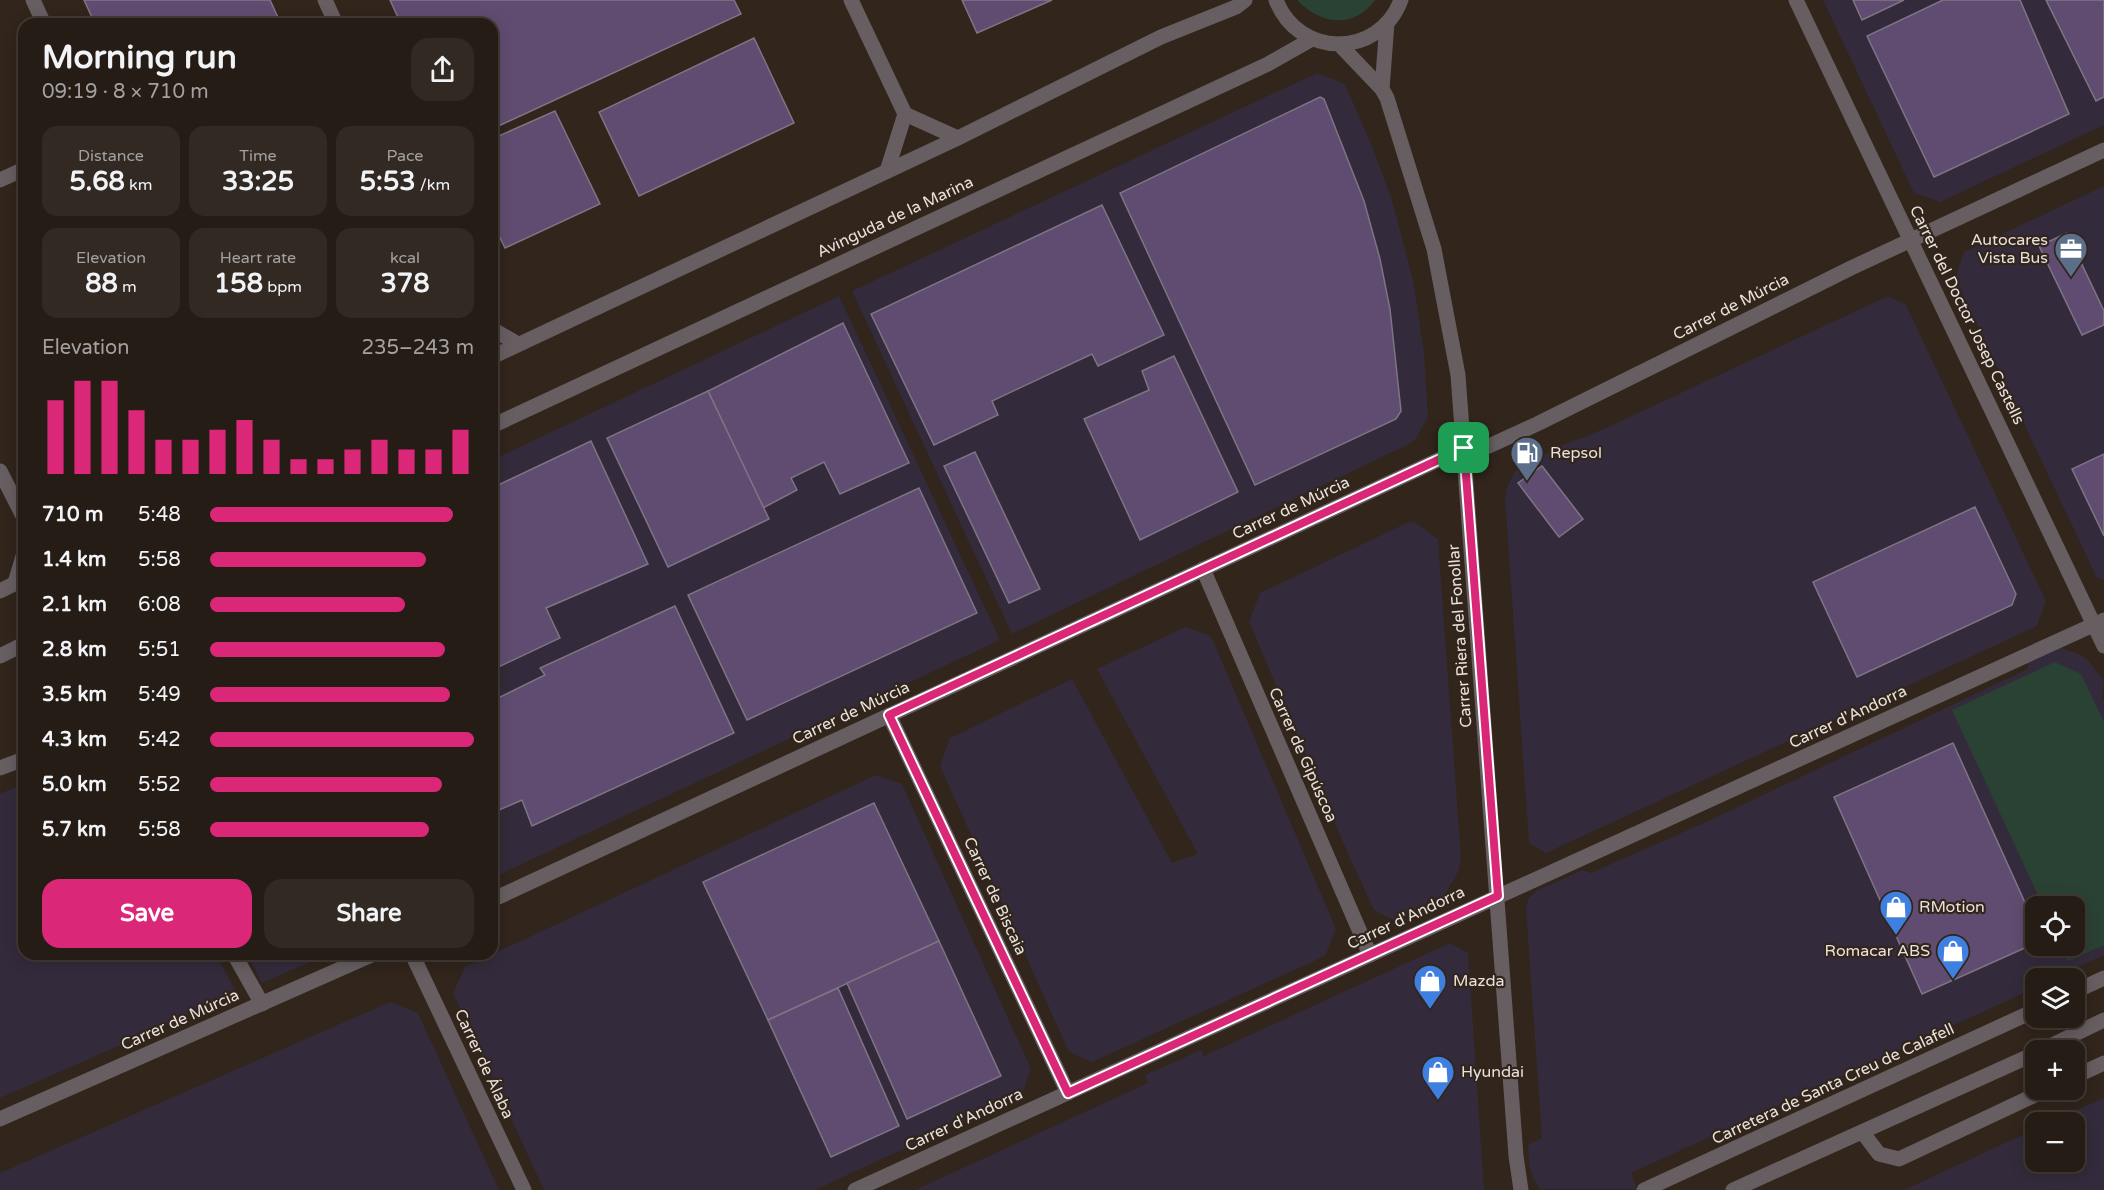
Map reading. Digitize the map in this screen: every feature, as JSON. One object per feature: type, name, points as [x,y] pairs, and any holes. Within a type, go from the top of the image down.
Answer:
[{"type":"street","points":[[33,0],[41,18]]},
{"type":"street","points":[[325,0],[333,18]]},
{"type":"street","points":[[851,0],[904,114],[958,138]]},
{"type":"street","points":[[498,354],[958,138],[1161,37],[1236,7],[1245,0]]},
{"type":"street","points":[[1276,0],[1291,24],[1312,39],[1339,44],[1365,39],[1387,23],[1401,0]]},
{"type":"street","name":"Carrer del Doctor Josep Castells","points":[[1796,0],[2099,622],[2104,646]]},
{"type":"street","points":[[1382,89],[1387,23]]},
{"type":"street","name":"Avinguda de la Marina","points":[[498,423],[1268,64],[1312,39]]},
{"type":"street","points":[[1339,44],[1382,89]]},
{"type":"street","name":"Carrer Riera del Fonollar","points":[[1382,89],[1387,98],[1434,249],[1458,375],[1515,1144],[1521,1190]]},
{"type":"street","points":[[887,171],[904,114]]},
{"type":"street","name":"Carrer de Múrcia","points":[[498,897],[1464,448],[1489,446],[1537,424],[1851,267],[2104,150]]},
{"type":"street","points":[[0,180],[18,172]]},
{"type":"street","points":[[498,333],[518,345]]},
{"type":"street","points":[[0,471],[18,506]]},
{"type":"street","name":"Carrer de Gipúscoa","points":[[1203,569],[1370,955]]},
{"type":"street","points":[[0,591],[18,582]]},
{"type":"street","name":"Carrer d'Andorra","points":[[855,1190],[2099,622]]},
{"type":"street","points":[[0,656],[18,648]]},
{"type":"street","name":"Carrer de Biscaia","points":[[889,715],[1068,1093]]},
{"type":"street","points":[[0,768],[18,761]]},
{"type":"street","points":[[237,960],[262,1004]]},
{"type":"street","name":"Carrer de Múrcia","points":[[0,1119],[361,960]]},
{"type":"street","name":"Carrer de Álaba","points":[[415,960],[524,1190]]},
{"type":"street","points":[[2085,987],[2104,978]]},
{"type":"street","name":"Carretera de Santa Creu de Calafell","points":[[1644,1190],[2025,1015]]},
{"type":"street","points":[[2063,1040],[2104,1020]]},
{"type":"street","points":[[1733,1190],[2025,1058]]},
{"type":"street","points":[[2085,1072],[2104,1063]]},
{"type":"street","points":[[1863,1132],[1879,1154],[1899,1159],[2025,1100]]},
{"type":"shaded area","points":[[1823,0],[2104,0],[2104,125],[1940,202],[1914,193]]},
{"type":"shaded area","points":[[1317,73],[1345,84],[1392,200],[1413,281],[1424,352],[1428,417],[1415,440],[1407,445],[1012,634],[852,291]]},
{"type":"shaded area","points":[[2104,186],[2104,580],[2097,578],[1955,278],[1964,252]]},
{"type":"shaded area","points":[[839,296],[1000,640],[498,875],[498,457]]},
{"type":"shaded area","points":[[1888,296],[1906,305],[2046,601],[2037,626],[1546,853],[1529,843],[1505,499],[1507,487],[1515,472],[1518,468],[1561,446],[1604,429]]},
{"type":"shaded area","points":[[1409,522],[1414,522],[1438,539],[1461,859],[1458,872],[1440,902],[1396,921],[1374,910],[1249,622],[1260,593]]},
{"type":"shaded area","points":[[1185,627],[1211,636],[1336,929],[1325,956],[1092,1062],[1069,1052],[940,766],[950,738],[1072,679],[1172,863],[1198,854],[1097,669]]},
{"type":"shaded area","points":[[2057,647],[2087,659],[2104,681],[2102,697],[2104,701],[2104,955],[2077,968],[2025,968],[2025,993],[1631,1173],[1637,1189],[1540,1189],[1529,1165],[1528,1145],[1542,1138],[1526,909],[1528,899],[1536,891],[1583,870],[1591,873],[1704,823],[2028,669],[2029,659]]},
{"type":"shaded area","points":[[876,775],[902,784],[1031,1069],[1022,1094],[815,1190],[544,1190],[453,993],[465,967],[480,960],[498,960],[498,952]]},
{"type":"shaded area","points":[[18,786],[18,960],[219,960],[237,994],[0,1098],[0,794]]},
{"type":"shaded area","points":[[1450,943],[1468,953],[1484,1190],[915,1190],[1148,1083],[1145,1075],[1201,1050],[1204,1056]]},
{"type":"shaded area","points":[[250,960],[315,960],[262,983]]},
{"type":"shaded area","points":[[390,1002],[418,1013],[499,1190],[0,1190],[0,1173]]},
{"type":"shaded area","points":[[2104,1098],[2104,1190],[1904,1190],[2025,1134],[2025,1172],[2085,1172],[2085,1112],[2072,1112]]},
{"type":"green space","points":[[1297,0],[1375,0],[1357,16],[1347,20],[1336,20],[1316,14]]},
{"type":"green space","points":[[2055,662],[2081,674],[2104,722],[2104,945],[2085,953],[2085,896],[2038,896],[1952,710]]},
{"type":"green space","points":[[2066,956],[2079,956],[2068,961]]},
{"type":"building","points":[[84,0],[270,0],[278,18],[92,18]]},
{"type":"building","points":[[390,0],[734,0],[741,14],[498,126],[498,18],[398,18]]},
{"type":"building","points":[[962,0],[1052,0],[977,33]]},
{"type":"building","points":[[1853,0],[1904,0],[1862,20]]},
{"type":"building","points":[[1943,0],[2020,0],[2069,114],[1934,177],[1867,36]]},
{"type":"building","points":[[2046,0],[2104,0],[2104,97],[2096,101]]},
{"type":"building","points":[[754,38],[794,123],[639,196],[599,112]]},
{"type":"building","points":[[1320,97],[1324,99],[1364,201],[1380,259],[1390,309],[1401,411],[1396,419],[1255,485],[1120,193]]},
{"type":"building","points":[[555,111],[600,204],[505,248],[498,233],[498,136]]},
{"type":"building","points":[[1102,205],[1164,335],[1098,366],[1092,354],[992,401],[998,415],[934,445],[871,314]]},
{"type":"building","name":"Autocares Vista Bus","points":[[2067,233],[2104,311],[2104,325],[2082,335],[2039,246]]},
{"type":"building","points":[[843,323],[909,463],[840,494],[824,462],[791,478],[797,490],[763,508],[708,391]]},
{"type":"building","points":[[1174,356],[1238,492],[1140,540],[1084,419],[1149,390],[1142,371]]},
{"type":"building","points":[[708,391],[769,519],[668,567],[607,438]]},
{"type":"building","points":[[591,441],[648,564],[546,608],[560,638],[498,667],[498,485]]},
{"type":"building","points":[[975,452],[1040,589],[1009,603],[944,466]]},
{"type":"building","points":[[2104,454],[2104,536],[2072,469]]},
{"type":"building","points":[[1542,466],[1583,519],[1559,537],[1518,483]]},
{"type":"building","points":[[919,488],[977,613],[747,720],[688,595]]},
{"type":"building","points":[[1975,507],[2016,594],[2012,605],[1857,677],[1813,582]]},
{"type":"building","points":[[675,606],[734,733],[532,826],[522,800],[498,810],[498,698],[545,675],[540,668]]},
{"type":"building","points":[[1953,743],[2025,903],[2025,948],[1922,994],[1834,797]]},
{"type":"building","points":[[874,803],[939,941],[768,1020],[703,882]]},
{"type":"building","points":[[939,941],[1001,1076],[907,1119],[847,983]]},
{"type":"building","points":[[838,988],[899,1126],[831,1157],[768,1020]]},
{"type":"place","name":"Autocares Vista Bus","points":[[2071,278]]},
{"type":"place","name":"Repsol","points":[[1527,482]]},
{"type":"place","name":"RMotion","points":[[1896,936]]},
{"type":"place","name":"Romacar ABS","points":[[1953,980]]},
{"type":"place","name":"Mazda","points":[[1430,1010]]},
{"type":"place","name":"Hyundai","points":[[1438,1101]]},
{"type":"route","points":[[1464,448],[1498,896],[1068,1093],[889,715],[1464,448]]}]
